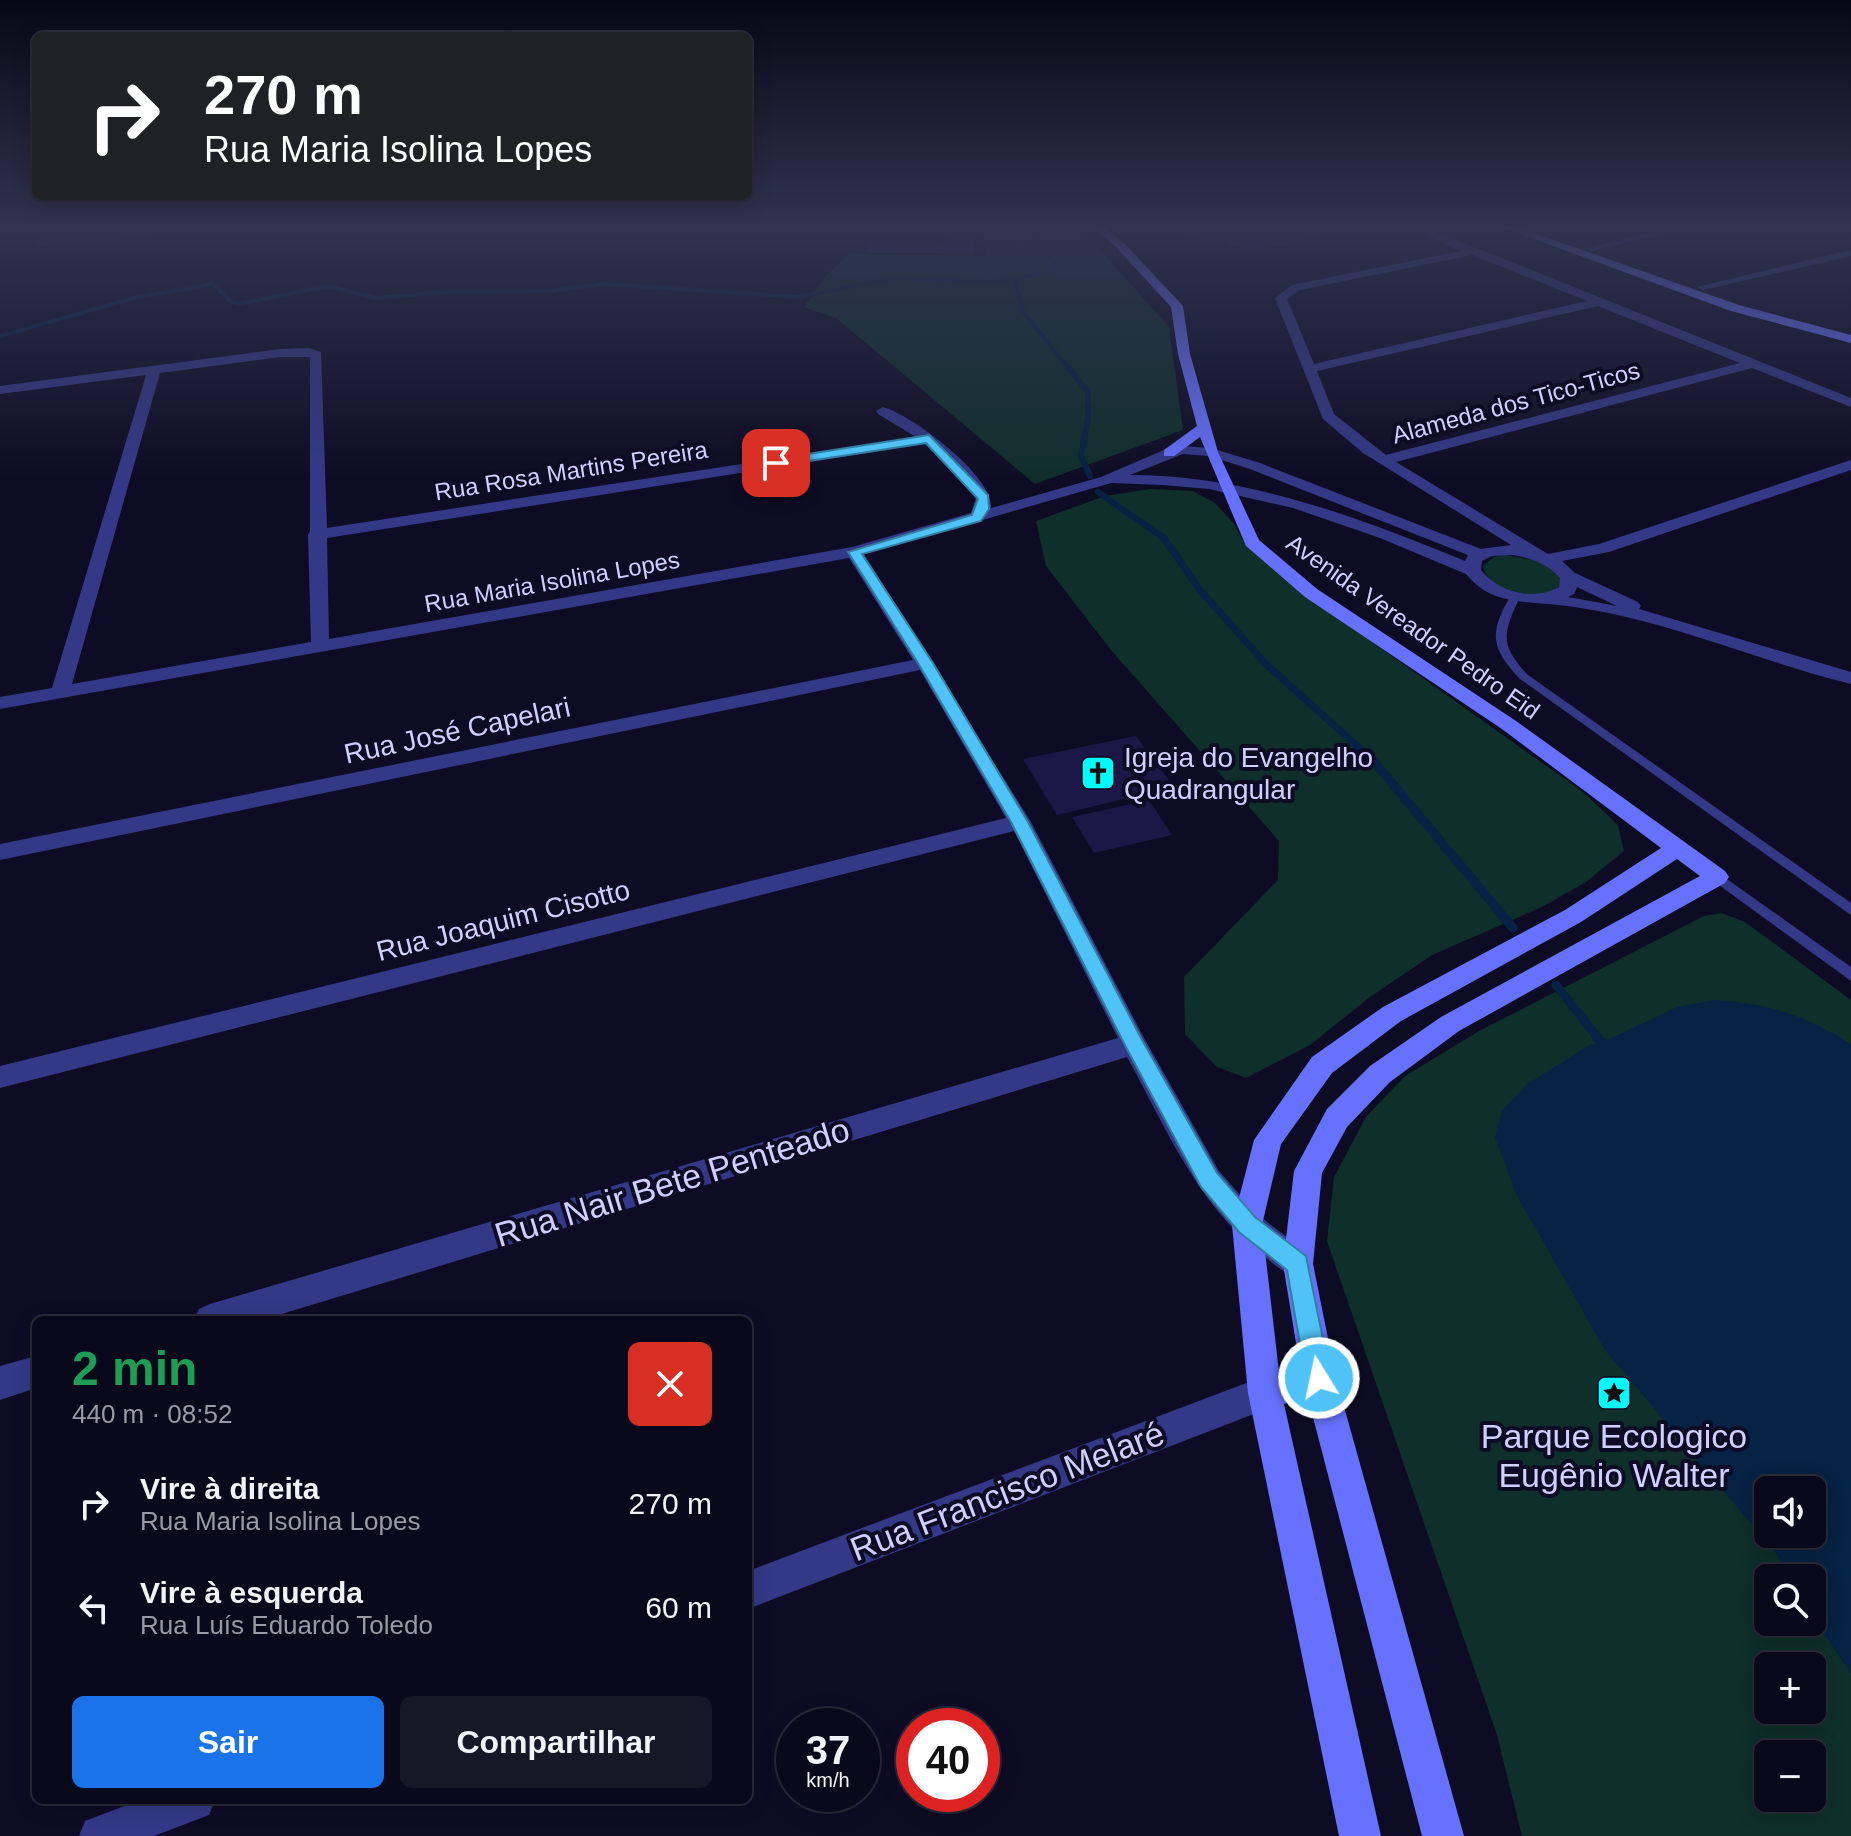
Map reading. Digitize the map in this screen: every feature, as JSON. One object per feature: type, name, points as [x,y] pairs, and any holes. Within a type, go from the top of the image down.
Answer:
[{"type":"street","name":"Avenida Vereador Pedro Eid","points":[[1178,310],[1184,354],[1211,452],[1252,542],[1311,593],[1509,725],[1717,877]]},
{"type":"street","points":[[1285,310],[1328,416],[1356,443],[1567,574],[1656,618]]},
{"type":"street","points":[[1308,369],[1567,310]]},
{"type":"street","points":[[1619,310],[1851,403]]},
{"type":"street","points":[[1741,310],[1851,339]]},
{"type":"street","points":[[1781,310],[1851,330]]},
{"type":"street","points":[[0,390],[281,353],[309,352],[316,355],[316,535],[320,648]]},
{"type":"street","name":"Alameda dos Tico-Ticos","points":[[1385,460],[1751,364]]},
{"type":"street","points":[[60,693],[154,369]]},
{"type":"street","points":[[883,411],[904,420],[929,439],[984,498],[983,509],[976,518]]},
{"type":"street","points":[[1190,481],[1166,462],[1169,453],[1204,427]]},
{"type":"street","name":"Rua Rosa Martins Pereira","points":[[316,535],[929,439]]},
{"type":"street","points":[[1169,453],[1211,452],[1362,507],[1476,562],[1486,585],[1515,597],[1549,599],[1656,618],[1848,675]]},
{"type":"street","name":"Rua Maria Isolina Lopes","points":[[0,703],[854,552],[1106,480],[1169,453]]},
{"type":"street","points":[[1476,562],[1501,550],[1542,557],[1603,548],[1851,465]]},
{"type":"street","name":"Rua Maria Isolina Lopes","points":[[1106,480],[1190,481],[1289,499],[1476,562]]},
{"type":"street","points":[[1346,519],[1362,507]]},
{"type":"street","points":[[1487,522],[1501,550]]},
{"type":"street","points":[[1567,574],[1603,548]]},
{"type":"street","points":[[854,552],[1020,822],[1134,1044],[1209,1180],[1247,1225],[1298,1264]]},
{"type":"street","points":[[1549,599],[1568,590],[1567,574]]},
{"type":"street","name":"Rua José Capelari","points":[[0,852],[925,663]]},
{"type":"street","name":"Rua Joaquim Cisotto","points":[[0,1077],[1020,822]]},
{"type":"street","points":[[1360,1836],[1265,1393],[1247,1225],[1268,1140],[1322,1065],[1392,1014],[1573,916],[1677,848]]},
{"type":"street","points":[[1443,1836],[1319,1378],[1298,1264],[1308,1171],[1337,1118],[1380,1074],[1450,1024],[1717,877]]},
{"type":"street","name":"Rua Nair Bete Penteado","points":[[223,1316],[1134,1044]]},
{"type":"street","points":[[0,1383],[32,1373]]},
{"type":"street","points":[[1265,1393],[1319,1378]]},
{"type":"street","name":"Rua Francisco Melaré","points":[[752,1588],[1265,1393]]},
{"type":"street","points":[[100,1836],[184,1804]]},
{"type":"lane","points":[[1515,597],[1498,637],[1503,656],[1524,677],[1851,910]]},
{"type":"lane","points":[[1717,877],[1851,975]]},
{"type":"green space","points":[[812,310],[1154,310],[1169,327],[1183,430],[1035,484],[836,318]]},
{"type":"green space","points":[[1150,489],[1193,491],[1215,503],[1234,524],[1246,546],[1285,580],[1583,792],[1618,825],[1624,851],[1586,882],[1542,907],[1432,955],[1370,997],[1310,1045],[1246,1078],[1217,1067],[1185,1034],[1184,977],[1278,880],[1279,841],[1111,650],[1046,566],[1036,521],[1105,496]]},
{"type":"green space","points":[[1504,555],[1540,561],[1562,579],[1558,588],[1537,595],[1523,594],[1497,584],[1487,576],[1483,566],[1494,557]]},
{"type":"green space","name":"Parque Ecologico Eugênio Walter","points":[[1721,913],[1745,922],[1851,1000],[1851,1836],[1522,1836],[1497,1735],[1327,1241],[1334,1177],[1366,1117],[1405,1076],[1479,1031],[1704,916]]},
{"type":"water","points":[[1716,1000],[1771,1008],[1802,1018],[1851,1044],[1851,1674],[1826,1636],[1826,1564],[1782,1564],[1772,1548],[1826,1548],[1826,1476],[1754,1476],[1754,1527],[1605,1350],[1516,1194],[1495,1137],[1502,1111],[1526,1085],[1588,1046],[1677,1007]]},
{"type":"building","name":"Igreja do Evangelho Quadrangular","points":[[1136,736],[1174,787],[1057,815],[1023,759]]},
{"type":"building","points":[[1149,800],[1172,835],[1094,853],[1072,817]]},
{"type":"waterway","points":[[0,336],[93,310]]},
{"type":"waterway","points":[[1023,310],[1065,364]]},
{"type":"waterway","points":[[1064,362],[1088,392],[1088,419],[1081,456],[1090,476]]},
{"type":"waterway","points":[[1098,492],[1164,538]]},
{"type":"waterway","points":[[1164,538],[1200,590],[1267,665],[1372,759]]},
{"type":"waterway","points":[[1372,759],[1513,928]]},
{"type":"waterway","points":[[1556,985],[1599,1039]]},
{"type":"waterway","points":[[1597,1037],[1607,1050]]},
{"type":"place","name":"Igreja do Evangelho Quadrangular","points":[[1098,773]]},
{"type":"place","name":"Parque Ecologico Eugênio Walter","points":[[1614,1393]]},
{"type":"route","points":[[776,463],[929,439],[984,498],[983,509],[976,518],[854,552],[1020,822],[1134,1044],[1209,1180],[1247,1225],[1298,1264],[1319,1378]]}]
